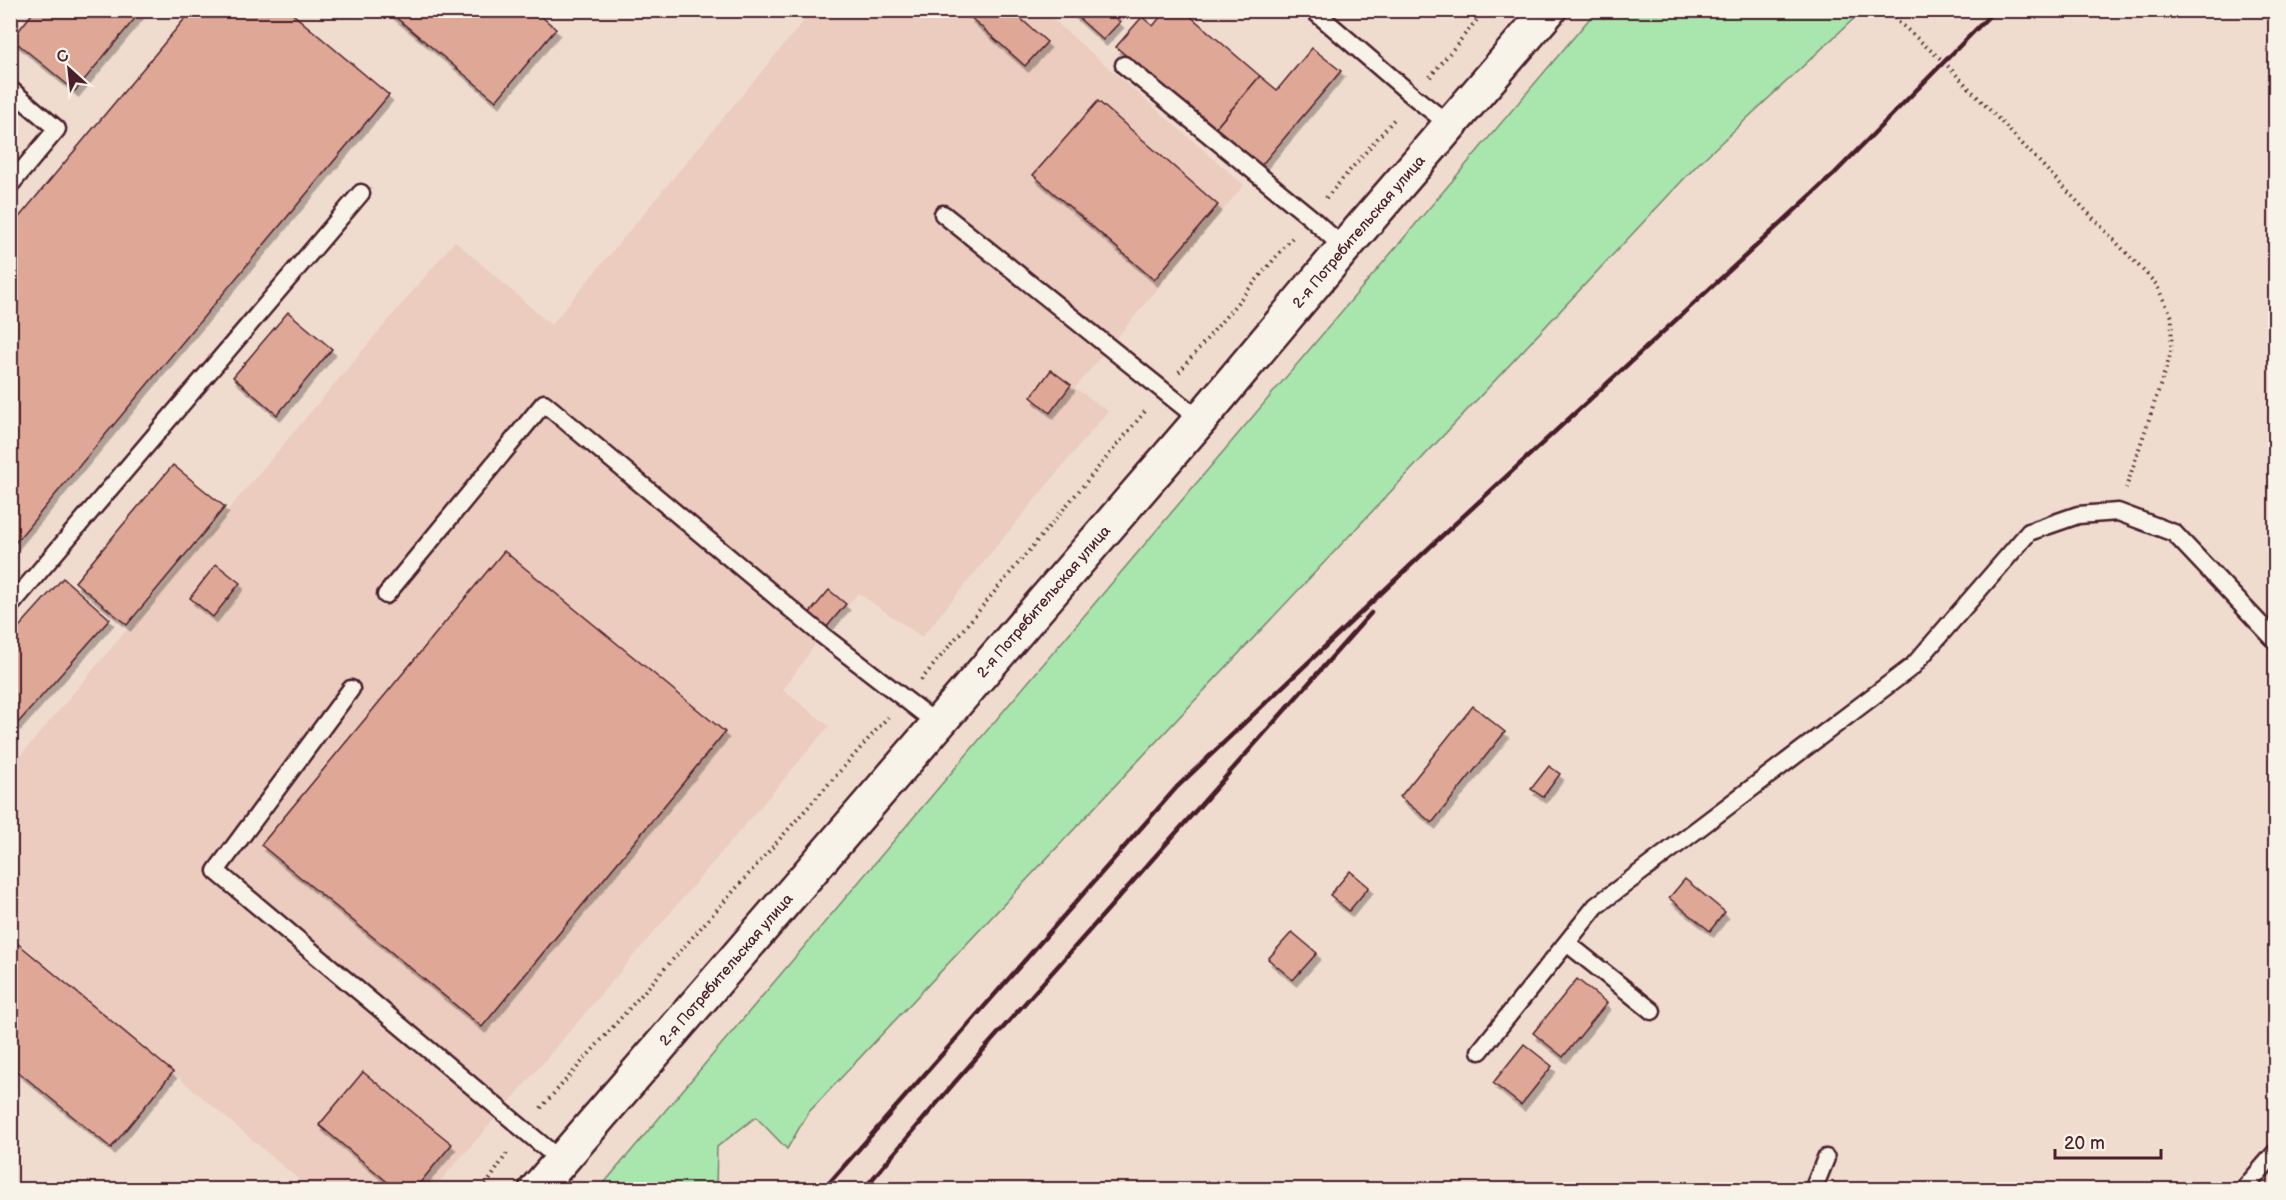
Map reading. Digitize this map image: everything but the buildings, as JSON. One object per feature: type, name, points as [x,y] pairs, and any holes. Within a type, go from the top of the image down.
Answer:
[{"type":"street","name":"2-я Потребительская улица","points":[[536,1190],[1550,10]]},
{"type":"lane","points":[[1313,10],[1451,126]]},
{"type":"lane","points":[[1124,65],[1310,217],[1344,248]]},
{"type":"lane","points":[[10,88],[57,129],[10,185]]},
{"type":"lane","points":[[10,606],[361,193]]},
{"type":"lane","points":[[943,214],[1200,420]]},
{"type":"lane","points":[[386,595],[544,404],[822,635],[936,723]]},
{"type":"lane","points":[[1480,1051],[1596,906],[1913,666],[2029,532],[2078,515],[2118,512],[2174,533],[2276,641]]},
{"type":"lane","points":[[351,689],[216,871],[560,1160]]},
{"type":"lane","points":[[1567,943],[1652,1011]]},
{"type":"lane","points":[[2243,1190],[2276,1152]]},
{"type":"lane","points":[[1813,1190],[1826,1158]]},
{"type":"path","points":[[483,1190],[524,1128],[904,699],[1485,10]]},
{"type":"path","points":[[1885,10],[1944,62],[2156,284],[2172,317],[2171,352],[2118,512]]},
{"type":"shaded area","points":[[812,11],[1043,11],[1244,185],[1075,388],[1108,411],[922,637],[858,593],[822,635],[783,690],[829,726],[433,1189],[310,1189],[11,935],[11,767],[455,241],[551,325]]},
{"type":"green space","points":[[1596,11],[1862,11],[1696,166],[808,1113],[787,1149],[756,1117],[717,1147],[716,1189],[599,1189]]},
{"type":"railway","points":[[823,1190],[1177,787],[1431,546],[1833,175],[1995,10]]},
{"type":"railway","points":[[863,1190],[955,1082],[1371,613]]}]
